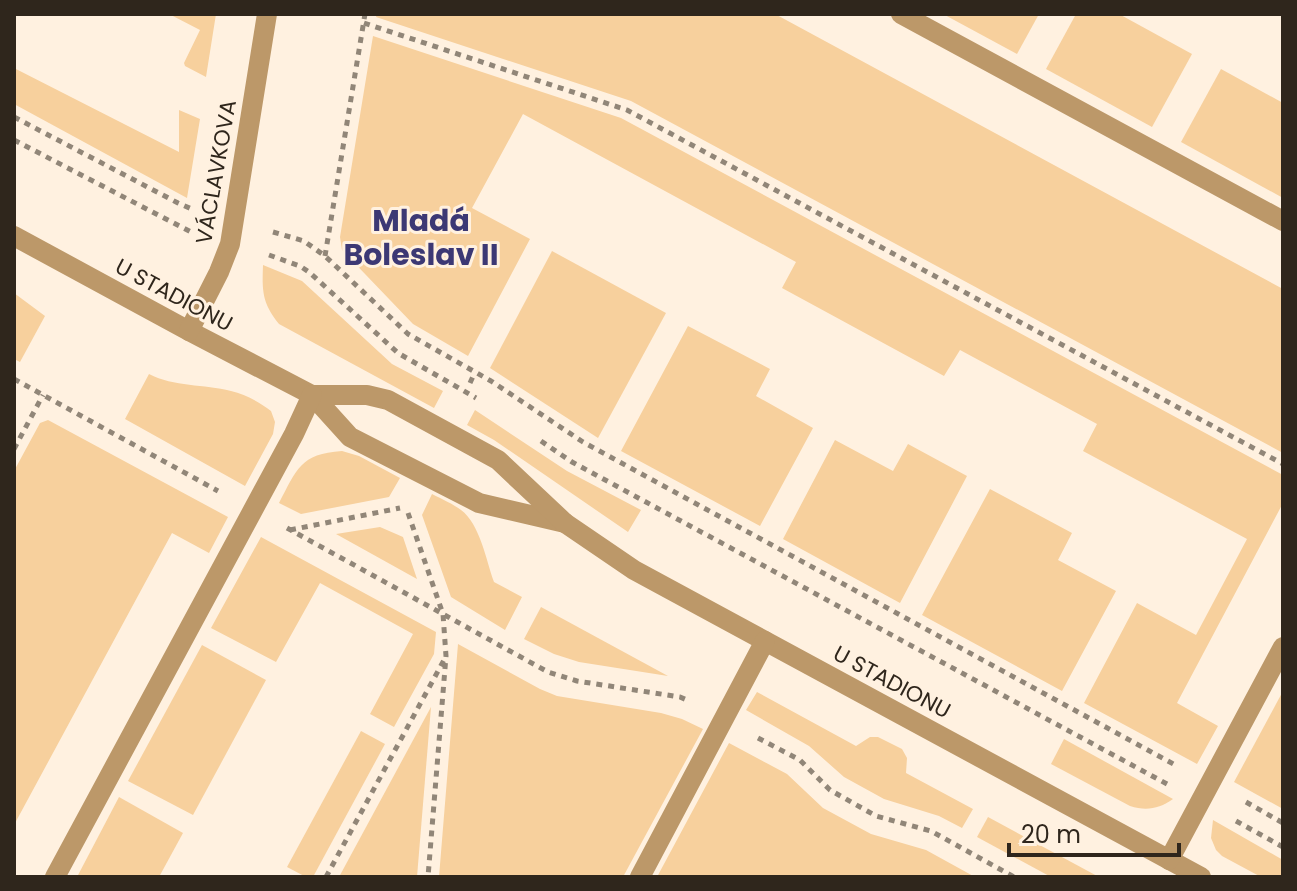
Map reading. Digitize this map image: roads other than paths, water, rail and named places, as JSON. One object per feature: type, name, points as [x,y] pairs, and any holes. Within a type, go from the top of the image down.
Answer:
[{"type":"street","name":"VÁCLAVKOVA","points":[[189,331],[230,244],[267,14]]},
{"type":"street","points":[[901,14],[1283,221]]},
{"type":"street","name":"U STADIONU","points":[[14,236],[312,395]]},
{"type":"street","points":[[55,877],[253,511],[312,395]]},
{"type":"street","points":[[312,395],[350,437],[479,503],[565,523]]},
{"type":"street","points":[[312,395],[367,395],[388,400],[498,460],[565,523]]},
{"type":"street","name":"U STADIONU","points":[[565,523],[634,570],[1201,877]]},
{"type":"street","points":[[640,877],[765,641]]},
{"type":"street","points":[[1169,860],[1283,647]]},
{"type":"district","name":"Mladá Boleslav II","points":[[421,237]]}]
